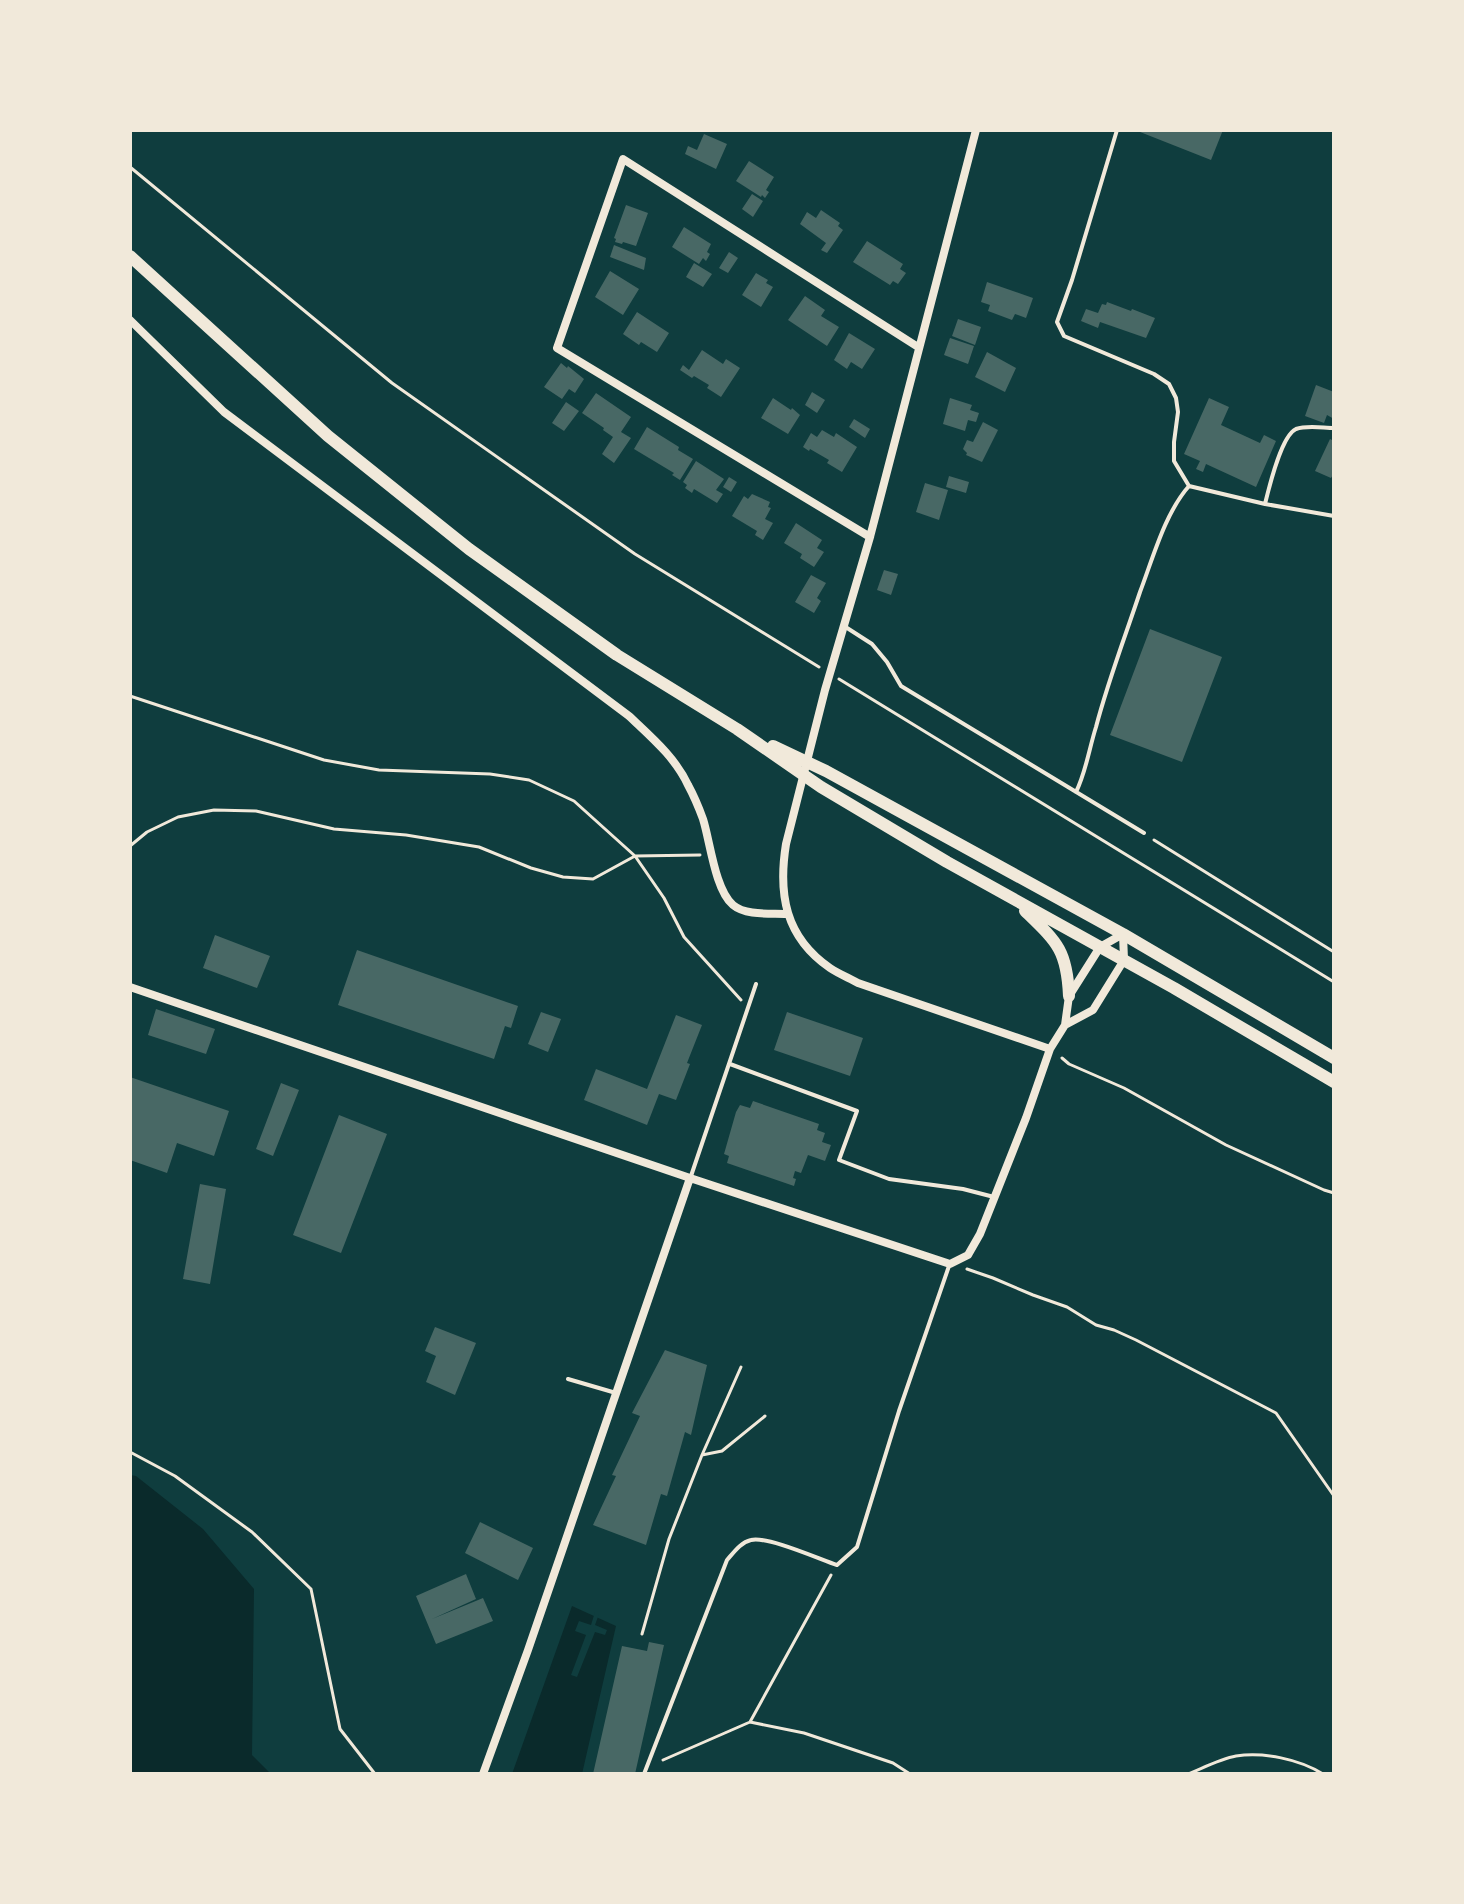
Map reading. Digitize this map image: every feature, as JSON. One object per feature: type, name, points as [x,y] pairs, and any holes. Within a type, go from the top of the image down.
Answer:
[{"type":"highway","points":[[130,256],[328,436],[459,541],[617,655],[737,729],[821,787],[1334,1082]]},
{"type":"highway","points":[[737,729],[826,771],[1123,934],[1334,1058]]},
{"type":"highway","points":[[1011,898],[1053,937],[1060,948],[1068,974],[1069,996]]},
{"type":"street","points":[[976,130],[870,537],[829,674],[786,844],[783,890],[787,914],[795,930],[830,968],[858,983],[1050,1049]]},
{"type":"street","points":[[870,537],[557,348],[623,159],[918,347]]},
{"type":"street","points":[[130,320],[224,412],[629,716],[666,752],[687,783],[703,820],[710,855],[722,888],[733,905],[749,912],[787,914]]},
{"type":"street","points":[[130,987],[950,1264],[968,1255],[980,1234],[1050,1049],[1065,1025],[1069,996],[1100,947],[1123,934],[1124,960],[1093,1010],[1065,1025]]},
{"type":"street","points":[[483,1774],[690,1178]]},
{"type":"lane","points":[[1117,130],[1057,322],[1064,336],[1154,374],[1169,384],[1178,412],[1174,461],[1189,486],[1334,516]]},
{"type":"lane","points":[[1265,504],[1276,462],[1289,435],[1295,430],[1310,427],[1334,428]]},
{"type":"lane","points":[[1076,792],[1117,658],[1152,560],[1175,503],[1189,486]]},
{"type":"lane","points":[[844,626],[872,644],[901,686],[1144,833]]},
{"type":"lane","points":[[690,1178],[756,984]]},
{"type":"lane","points":[[730,1064],[857,1111],[839,1160],[889,1179],[963,1189],[994,1197]]},
{"type":"lane","points":[[644,1774],[727,1560],[737,1547],[752,1539],[769,1541],[837,1565],[857,1547],[899,1411],[950,1264]]},
{"type":"lane","points":[[568,1379],[616,1393]]},
{"type":"path","points":[[130,167],[392,383],[635,554],[1334,982]]},
{"type":"path","points":[[130,696],[324,760],[379,770],[490,774],[529,780],[574,801],[635,856],[664,898],[684,937],[748,1009]]},
{"type":"path","points":[[130,846],[147,832],[178,817],[214,810],[256,811],[334,829],[406,835],[479,847],[563,877],[593,879],[635,856],[710,855]]},
{"type":"path","points":[[1144,833],[1334,952]]},
{"type":"path","points":[[1050,1049],[1069,1064],[1124,1088],[1226,1145],[1334,1193]]},
{"type":"path","points":[[950,1264],[1067,1307],[1096,1325],[1136,1340],[1276,1413],[1334,1496]]},
{"type":"path","points":[[642,1634],[669,1539],[741,1367]]},
{"type":"path","points":[[702,1455],[722,1451],[765,1416]]},
{"type":"path","points":[[130,1452],[175,1476],[252,1532],[311,1589],[340,1729],[375,1774]]},
{"type":"path","points":[[750,1722],[837,1565]]},
{"type":"path","points":[[648,1765],[750,1722],[804,1733],[893,1763],[910,1774]]},
{"type":"path","points":[[1188,1774],[1234,1756],[1258,1755],[1286,1759],[1323,1774]]},
{"type":"water","points":[[130,1475],[136,1476],[203,1529],[254,1589],[252,1755],[271,1774],[130,1774]]},
{"type":"water","points":[[572,1606],[616,1626],[582,1774],[512,1774]]},
{"type":"pier","points":[[595,1612],[599,1614],[595,1625],[607,1630],[605,1635],[595,1632],[577,1677],[571,1675],[586,1635],[575,1631],[579,1621],[591,1625]]},
{"type":"building","points":[[1135,130],[1223,130],[1211,160]]},
{"type":"building","points":[[704,134],[727,144],[716,169],[685,154],[688,146],[697,150]]},
{"type":"building","points":[[749,161],[774,177],[765,198],[736,181]]},
{"type":"building","points":[[752,194],[763,201],[753,217],[742,209]]},
{"type":"building","points":[[626,205],[648,213],[636,246],[615,242],[614,238]]},
{"type":"building","points":[[821,210],[840,223],[838,226],[843,230],[827,253],[821,250],[826,243],[800,224],[807,212],[816,218]]},
{"type":"building","points":[[684,227],[711,244],[706,261],[703,258],[699,264],[672,247]]},
{"type":"building","points":[[867,241],[903,264],[900,269],[906,273],[898,284],[893,281],[890,285],[853,262]]},
{"type":"building","points":[[614,245],[646,258],[644,270],[610,257]]},
{"type":"building","points":[[729,252],[738,258],[728,273],[719,268]]},
{"type":"building","points":[[694,263],[712,274],[703,287],[686,277]]},
{"type":"building","points":[[610,271],[639,289],[623,315],[595,297]]},
{"type":"building","points":[[756,273],[773,287],[761,307],[742,295]]},
{"type":"building","points":[[987,282],[1033,298],[1026,318],[1015,314],[1012,320],[988,311],[990,305],[981,302]]},
{"type":"building","points":[[805,296],[825,310],[821,316],[839,327],[827,346],[788,320]]},
{"type":"building","points":[[1107,302],[1155,318],[1146,338],[1100,322],[1098,328],[1081,321],[1086,309],[1098,313],[1102,304],[1106,305]]},
{"type":"building","points":[[637,312],[669,333],[657,352],[623,334]]},
{"type":"building","points":[[958,319],[981,327],[975,345],[952,336]]},
{"type":"building","points":[[849,333],[875,349],[862,369],[851,362],[847,369],[834,360]]},
{"type":"building","points":[[950,338],[974,346],[968,364],[944,355]]},
{"type":"building","points":[[702,350],[723,364],[726,359],[740,368],[721,397],[707,388],[709,385],[680,370],[683,365],[689,370]]},
{"type":"building","points":[[987,352],[1016,368],[1005,392],[975,377]]},
{"type":"building","points":[[561,363],[584,379],[575,393],[569,389],[562,399],[544,387]]},
{"type":"building","points":[[1316,385],[1334,392],[1334,419],[1327,415],[1324,423],[1305,416]]},
{"type":"building","points":[[812,392],[825,400],[817,413],[805,405]]},
{"type":"building","points":[[596,393],[631,417],[621,432],[631,438],[614,463],[602,454],[613,437],[582,413]]},
{"type":"building","points":[[773,398],[800,415],[788,434],[761,418]]},
{"type":"building","points":[[950,398],[972,405],[970,410],[979,413],[976,422],[968,420],[965,431],[943,424]]},
{"type":"building","points":[[1209,398],[1229,407],[1221,425],[1260,443],[1264,435],[1276,441],[1256,487],[1206,464],[1203,472],[1196,469],[1200,461],[1184,454]]},
{"type":"building","points":[[566,402],[579,411],[564,431],[552,423]]},
{"type":"building","points":[[854,419],[870,429],[865,438],[849,427]]},
{"type":"building","points":[[983,422],[998,430],[982,462],[966,455],[963,449],[967,440],[973,442]]},
{"type":"building","points":[[647,427],[693,459],[680,480],[672,475],[674,473],[634,449]]},
{"type":"building","points":[[822,430],[834,437],[836,433],[857,447],[842,472],[827,463],[829,460],[803,447],[811,433],[817,437]]},
{"type":"building","points":[[1330,439],[1334,441],[1334,473],[1331,478],[1315,471]]},
{"type":"building","points":[[696,461],[724,479],[716,490],[723,494],[717,503],[694,489],[692,493],[685,488],[687,485],[683,482]]},
{"type":"building","points":[[949,476],[969,482],[966,493],[946,487]]},
{"type":"building","points":[[729,477],[737,482],[731,492],[723,487]]},
{"type":"building","points":[[925,483],[948,490],[939,520],[916,512]]},
{"type":"building","points":[[752,494],[770,502],[768,507],[771,508],[765,519],[773,523],[763,540],[755,535],[757,531],[732,516],[744,496],[748,499]]},
{"type":"building","points":[[796,523],[822,540],[817,548],[824,552],[814,567],[800,558],[802,554],[784,543]]},
{"type":"building","points":[[884,570],[898,574],[891,595],[877,590]]},
{"type":"building","points":[[811,575],[826,583],[817,598],[821,601],[814,613],[795,602]]},
{"type":"building","points":[[1150,629],[1222,657],[1182,762],[1110,735]]},
{"type":"building","points":[[215,935],[270,956],[257,988],[203,968]]},
{"type":"building","points":[[357,950],[518,1006],[511,1028],[505,1026],[494,1059],[338,1005]]},
{"type":"building","points":[[156,1009],[215,1029],[206,1054],[148,1035]]},
{"type":"building","points":[[541,1012],[561,1019],[548,1052],[528,1044]]},
{"type":"building","points":[[787,1012],[863,1038],[850,1076],[774,1050]]},
{"type":"building","points":[[676,1015],[702,1025],[676,1100],[659,1094],[647,1125],[584,1100],[596,1069],[647,1089]]},
{"type":"building","points":[[130,1077],[229,1111],[214,1156],[177,1143],[167,1173],[130,1160]]},
{"type":"building","points":[[281,1083],[299,1090],[273,1156],[256,1149]]},
{"type":"building","points":[[753,1101],[819,1124],[817,1130],[825,1133],[822,1142],[831,1145],[825,1161],[808,1155],[801,1173],[795,1171],[794,1186],[727,1163],[729,1156],[724,1154],[736,1112],[740,1105],[750,1108]]},
{"type":"building","points":[[339,1115],[387,1134],[341,1253],[293,1235]]},
{"type":"building","points":[[200,1184],[226,1189],[210,1284],[183,1279]]},
{"type":"building","points":[[435,1327],[476,1343],[455,1395],[426,1382],[436,1356],[425,1351]]},
{"type":"building","points":[[665,1350],[707,1365],[691,1435],[685,1432],[667,1496],[661,1494],[646,1545],[593,1525],[640,1416],[632,1413]]},
{"type":"building","points":[[480,1522],[533,1548],[518,1580],[465,1553]]},
{"type":"building","points":[[466,1574],[476,1599],[432,1619],[483,1598],[493,1621],[436,1644],[416,1596]]},
{"type":"building","points":[[649,1642],[664,1645],[635,1774],[593,1774],[622,1646],[647,1651]]}]
